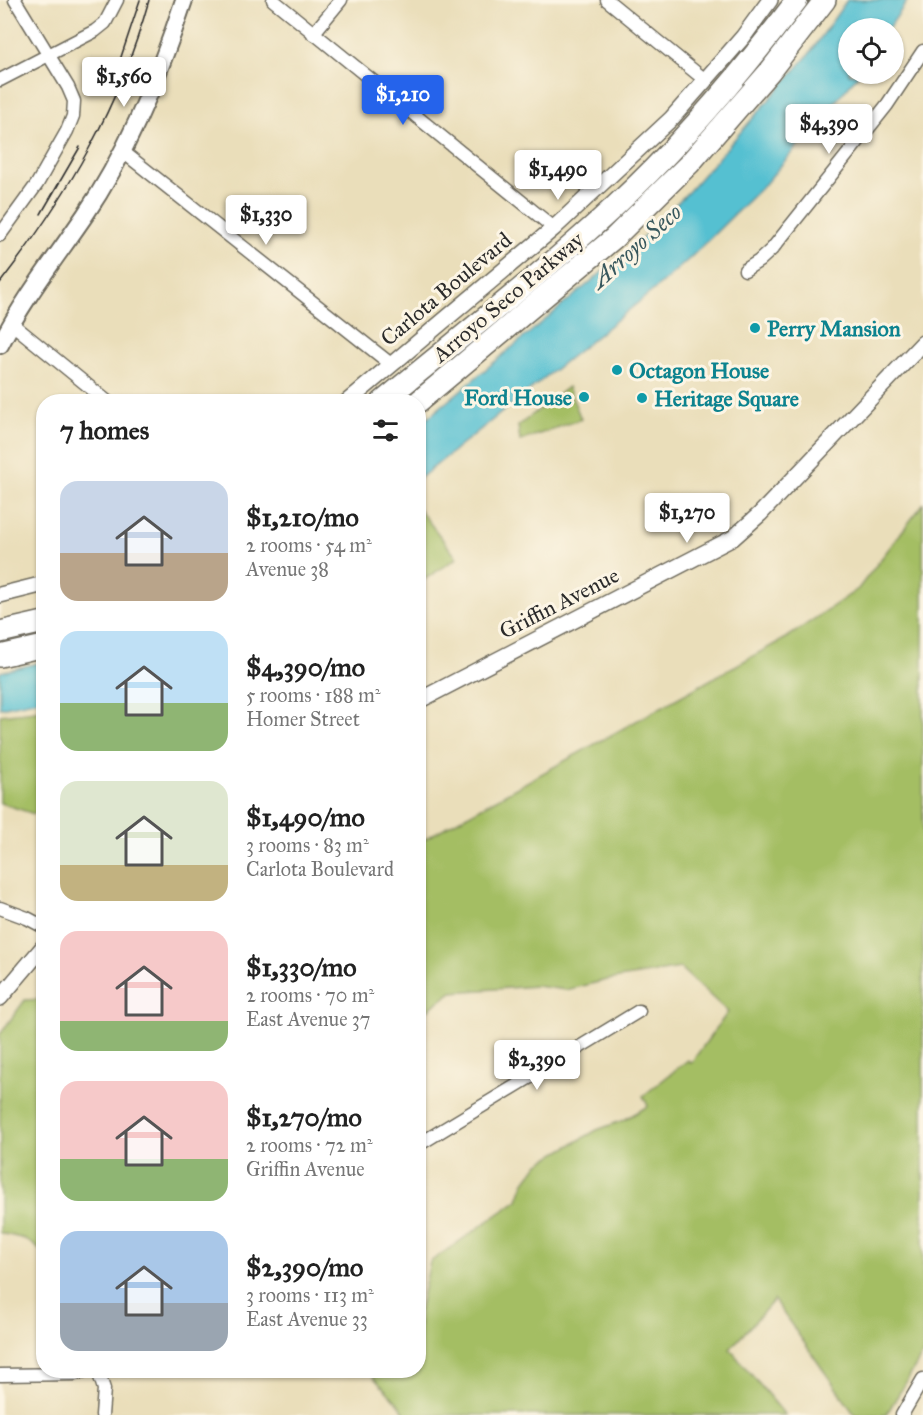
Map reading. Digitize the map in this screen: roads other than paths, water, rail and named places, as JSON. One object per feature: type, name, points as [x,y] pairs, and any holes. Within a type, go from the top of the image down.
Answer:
[{"type":"highway","name":"Arroyo Seco Parkway","points":[[392,394],[585,233],[639,183],[712,106],[797,0]]},
{"type":"highway","name":"Arroyo Seco Parkway","points":[[426,395],[615,238],[711,139],[770,71],[825,0]]},
{"type":"highway","points":[[0,632],[36,624]]},
{"type":"highway","points":[[0,656],[36,648]]},
{"type":"main road","points":[[0,345],[29,293],[86,214],[122,151],[155,80],[184,0]]},
{"type":"street","points":[[0,235],[37,184],[67,131],[73,116],[74,101],[15,0]]},
{"type":"street","points":[[0,80],[95,31],[105,23],[117,0]]},
{"type":"street","points":[[273,0],[554,228]]},
{"type":"street","points":[[313,34],[340,0]]},
{"type":"street","points":[[607,0],[705,80]]},
{"type":"street","name":"Carlota Boulevard","points":[[357,394],[554,228],[672,118],[742,37],[770,0]]},
{"type":"street","points":[[745,270],[772,249],[887,105],[923,51]]},
{"type":"street","points":[[122,151],[392,365]]},
{"type":"street","points":[[11,323],[98,394]]},
{"type":"street","name":"Griffin Avenue","points":[[426,697],[733,538],[760,514],[923,343]]},
{"type":"street","points":[[0,596],[36,586]]},
{"type":"street","points":[[0,908],[36,923]]},
{"type":"street","points":[[0,998],[36,955]]},
{"type":"street","points":[[426,1140],[639,1011]]},
{"type":"street","points":[[0,1375],[36,1375]]},
{"type":"street","points":[[100,1378],[104,1389],[102,1415]]},
{"type":"street","points":[[902,1415],[923,1379]]},
{"type":"water","name":"Arroyo Seco","points":[[847,0],[908,0],[896,18],[838,18],[838,84],[850,84],[765,184],[655,289],[426,473],[426,419],[637,243],[689,191],[810,53]]},
{"type":"water","points":[[36,664],[36,700],[0,708],[0,672]]},
{"type":"tram line","points":[[120,60],[140,0]]},
{"type":"tram line","points":[[0,283],[48,217],[89,149],[123,77],[149,0]]},
{"type":"tram line","points":[[41,214],[80,147]]},
{"type":"place","name":"Perry Mansion","points":[[755,328]]},
{"type":"place","name":"Octagon House","points":[[617,370]]},
{"type":"place","name":"Ford House","points":[[584,397]]},
{"type":"place","name":"Heritage Square","points":[[642,398]]}]
